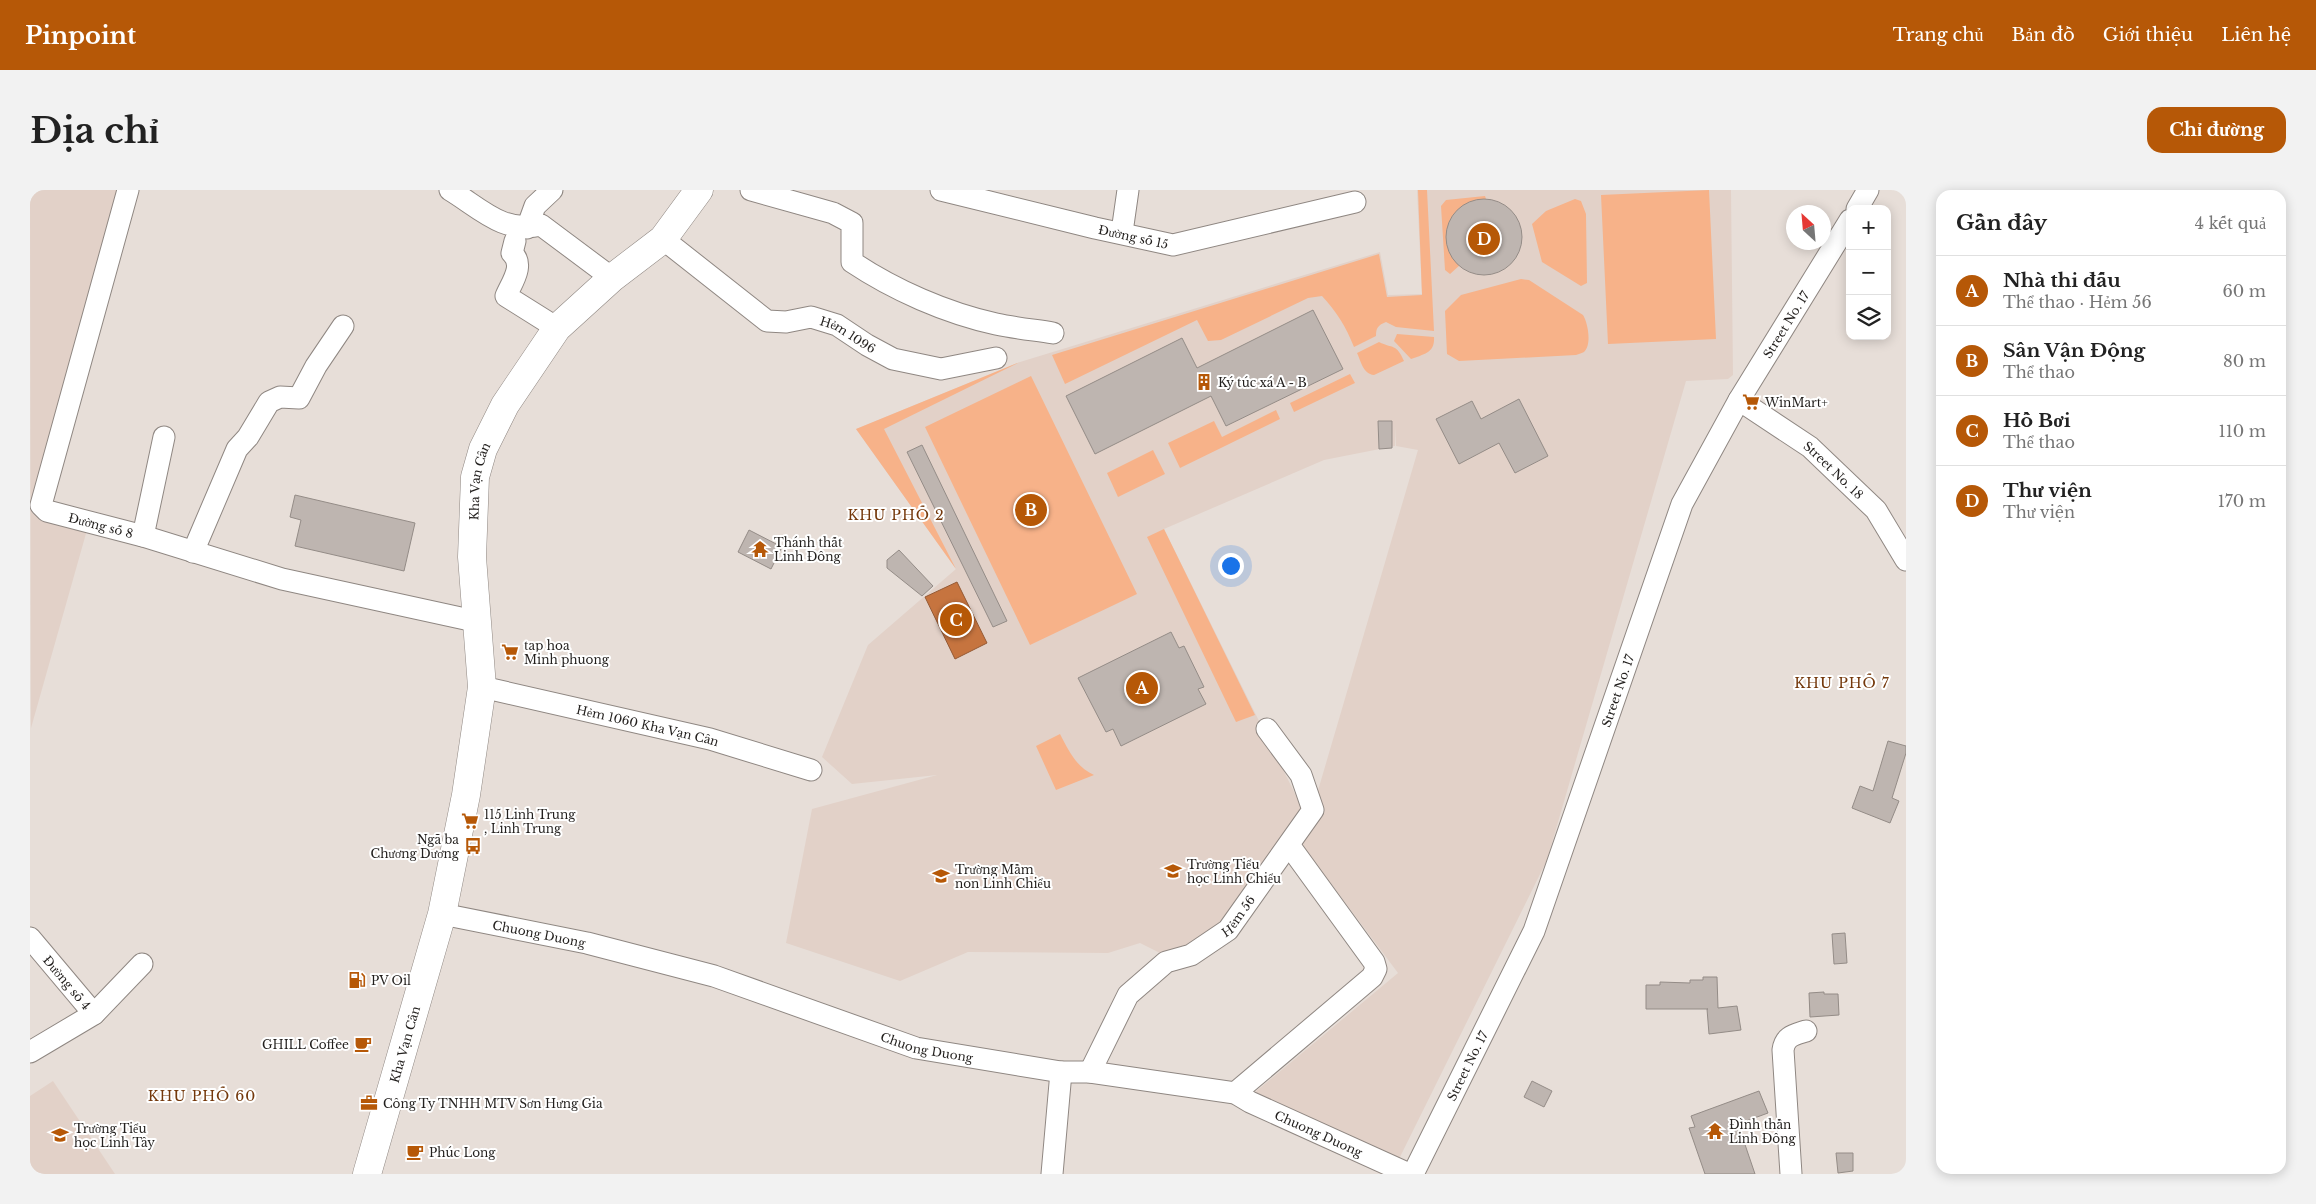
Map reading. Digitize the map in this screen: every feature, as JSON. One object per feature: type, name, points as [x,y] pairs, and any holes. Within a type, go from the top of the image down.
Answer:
[{"type":"main road","name":"Kha Vạn Cân","points":[[367,1174],[442,914],[456,853],[482,687],[479,622],[472,557],[475,477],[483,449],[504,405],[557,328],[612,278],[663,239],[699,190]]},
{"type":"street","name":"Đường số 8","points":[[128,190],[41,505],[47,511],[143,536],[282,579],[479,622]]},
{"type":"street","points":[[450,190],[521,235]]},
{"type":"street","points":[[552,190],[535,206],[512,252],[518,258],[519,264],[506,296],[557,328]]},
{"type":"street","points":[[751,190],[833,213],[852,223],[852,262],[873,276],[959,313],[996,324],[1053,333]]},
{"type":"street","name":"Đường số 15","points":[[940,190],[1173,245],[1355,202]]},
{"type":"street","points":[[1122,232],[1128,190]]},
{"type":"street","points":[[1859,205],[1868,190]]},
{"type":"street","points":[[521,235],[541,225],[612,278]]},
{"type":"street","name":"Street No. 17","points":[[1413,1174],[1534,931],[1682,504],[1739,400],[1846,226]]},
{"type":"street","name":"Hẻm 1096","points":[[663,239],[767,321],[786,322],[812,317],[838,325],[867,345],[893,359],[941,369],[996,358]]},
{"type":"street","points":[[194,552],[237,449],[248,437],[269,402],[280,397],[299,398],[316,366],[343,326]]},
{"type":"street","name":"Street No. 18","points":[[1739,400],[1810,447],[1876,510],[1906,560]]},
{"type":"street","points":[[143,536],[164,437]]},
{"type":"street","name":"Hẻm 1060 Kha Vạn Cân","points":[[482,687],[710,739],[811,770]]},
{"type":"street","name":"Hẻm 56","points":[[1090,1072],[1128,995],[1166,962],[1191,955],[1228,930],[1313,810],[1301,775],[1268,729]]},
{"type":"street","points":[[1235,1093],[1372,977],[1376,969],[1374,962],[1289,845]]},
{"type":"street","name":"Chuong Duong","points":[[442,914],[587,943],[714,976],[916,1048],[1061,1072],[1090,1072],[1235,1093],[1250,1102],[1409,1174]]},
{"type":"street","name":"Đường số 4","points":[[30,938],[94,1014],[30,1052]]},
{"type":"street","points":[[94,1014],[142,964]]},
{"type":"street","points":[[1791,1174],[1783,1050],[1784,1042],[1789,1037],[1806,1031]]},
{"type":"street","points":[[1052,1174],[1061,1072]]},
{"type":"shaded area","points":[[30,190],[121,190],[32,513],[87,530],[31,728]]},
{"type":"shaded area","points":[[1417,190],[1731,190],[1733,375],[1728,379],[1686,381],[1547,860],[1398,1161],[1254,1093],[1398,973],[1302,845],[1418,450],[1396,446],[1396,426],[1395,446],[1324,460],[1164,529],[1305,814],[1223,927],[1186,952],[1164,955],[1140,943],[1108,953],[968,952],[900,981],[786,943],[812,809],[937,775],[852,784],[822,757],[868,645],[956,569],[856,429],[1020,362],[1380,252],[1388,295],[1422,294]]},
{"type":"shaded area","points":[[1418,190],[1427,190],[1434,331],[1396,327],[1386,322],[1378,327],[1376,336],[1354,347],[1341,320],[1322,296],[1308,298],[1221,340],[1208,341],[1197,320],[1065,384],[1052,355],[1379,254],[1387,297],[1422,295]]},
{"type":"shaded area","points":[[1709,190],[1716,339],[1608,344],[1601,195]]},
{"type":"shaded area","points":[[1485,196],[1486,199],[1462,207],[1454,214],[1449,223],[1447,233],[1448,244],[1452,255],[1460,265],[1450,274],[1445,270],[1441,206],[1446,200]]},
{"type":"shaded area","points":[[1575,199],[1581,201],[1586,214],[1587,283],[1581,286],[1542,262],[1532,224],[1546,211]]},
{"type":"shaded area","points":[[1521,279],[1529,280],[1583,315],[1589,339],[1584,352],[1576,355],[1459,361],[1447,354],[1445,311],[1461,295]]},
{"type":"shaded area","points":[[1397,334],[1434,337],[1433,346],[1428,352],[1411,359],[1394,341]]},
{"type":"shaded area","points":[[1379,342],[1394,347],[1399,351],[1404,361],[1374,375],[1365,370],[1357,353]]},
{"type":"shaded area","points":[[1020,362],[884,429],[956,569],[856,429]]},
{"type":"shaded area","points":[[1350,374],[1355,383],[1294,412],[1290,403]]},
{"type":"shaded area","points":[[1031,376],[1137,594],[1030,645],[925,427]]},
{"type":"shaded area","points":[[1276,410],[1280,419],[1180,468],[1168,443],[1214,421],[1222,437]]},
{"type":"shaded area","points":[[1153,450],[1165,474],[1118,497],[1107,473]]},
{"type":"shaded area","points":[[1164,529],[1255,715],[1236,722],[1147,537]]},
{"type":"shaded area","points":[[957,582],[987,643],[955,659],[925,597]]},
{"type":"shaded area","points":[[1060,734],[1082,768],[1094,775],[1056,790],[1036,746]]},
{"type":"shaded area","name":"Trường Tiểu học Linh Tây","points":[[53,1081],[115,1174],[30,1174],[30,1096]]},
{"type":"building","points":[[1484,199],[1498,202],[1511,210],[1519,223],[1522,237],[1519,251],[1511,264],[1498,272],[1484,275],[1470,272],[1457,264],[1449,251],[1446,237],[1449,223],[1457,210],[1470,202]]},
{"type":"building","name":"Ký túc xá A - B","points":[[1313,310],[1343,369],[1226,426],[1211,396],[1095,454],[1066,396],[1182,338],[1197,368]]},
{"type":"building","points":[[1519,399],[1548,456],[1515,473],[1499,443],[1459,464],[1436,419],[1472,401],[1481,419]]},
{"type":"building","points":[[1378,421],[1392,421],[1392,448],[1379,449]]},
{"type":"building","points":[[922,445],[1007,621],[993,627],[907,452]]},
{"type":"building","points":[[295,495],[415,523],[404,571],[295,546],[301,520],[290,517]]},
{"type":"building","name":"Thánh thất Linh Đông","points":[[749,530],[782,547],[771,569],[738,552]]},
{"type":"building","points":[[899,550],[933,586],[922,596],[887,568],[887,560]]},
{"type":"building","points":[[1171,632],[1179,648],[1184,646],[1204,687],[1198,689],[1206,704],[1121,746],[1113,729],[1106,732],[1078,678]]},
{"type":"building","points":[[1888,741],[1906,746],[1906,753],[1892,798],[1899,801],[1890,823],[1852,808],[1860,786],[1873,791]]},
{"type":"building","points":[[1845,933],[1847,963],[1834,964],[1832,934]]},
{"type":"building","points":[[1703,977],[1717,977],[1718,1008],[1737,1006],[1741,1030],[1709,1034],[1707,1009],[1646,1009],[1646,985],[1660,985],[1660,982],[1690,983],[1690,980],[1703,980]]},
{"type":"building","points":[[1824,992],[1824,994],[1838,994],[1839,1015],[1810,1017],[1809,993]]},
{"type":"building","points":[[1532,1081],[1552,1091],[1544,1107],[1524,1097]]},
{"type":"building","name":"Đình thần Linh Đông","points":[[1759,1091],[1768,1113],[1738,1124],[1755,1174],[1705,1174],[1689,1128],[1695,1127],[1691,1116]]},
{"type":"building","points":[[1836,1153],[1853,1153],[1853,1171],[1838,1173]]},
{"type":"place","name":"Thư viện","points":[[1484,239]]},
{"type":"place","name":"Ký túc xá A - B","points":[[1204,382]]},
{"type":"place","name":"WinMart+","points":[[1751,402]]},
{"type":"place","name":"Sân Vận Động","points":[[1031,510]]},
{"type":"place","name":"Thánh thất Linh Đông","points":[[760,549]]},
{"type":"place","name":"Hồ Bơi","points":[[956,620]]},
{"type":"place","name":"tap hoa Minh phuong","points":[[510,652]]},
{"type":"place","name":"Nhà thi đấu","points":[[1142,688]]},
{"type":"place","name":"115 Linh Trung , Linh Trung","points":[[470,821]]},
{"type":"place","name":"Ngã ba Chương Dương","points":[[473,846]]},
{"type":"place","name":"Trường Tiểu học Linh Chiểu","points":[[1173,871]]},
{"type":"place","name":"Trường Mầm non Linh Chiểu","points":[[941,876]]},
{"type":"place","name":"PV Oil","points":[[357,980]]},
{"type":"place","name":"GHILL Coffee","points":[[363,1044]]},
{"type":"place","name":"Công Ty TNHH MTV Sơn Hưng Gia","points":[[369,1103]]},
{"type":"place","name":"Đình thần Linh Đông","points":[[1715,1131]]},
{"type":"place","name":"Trường Tiểu học Linh Tây","points":[[60,1135]]},
{"type":"place","name":"Phúc Long","points":[[415,1152]]},
{"type":"district","name":"KHU PHỐ 2","points":[[896,515]]},
{"type":"district","name":"KHU PHỐ 7","points":[[1842,683]]},
{"type":"district","name":"KHU PHỐ 60","points":[[202,1096]]}]
